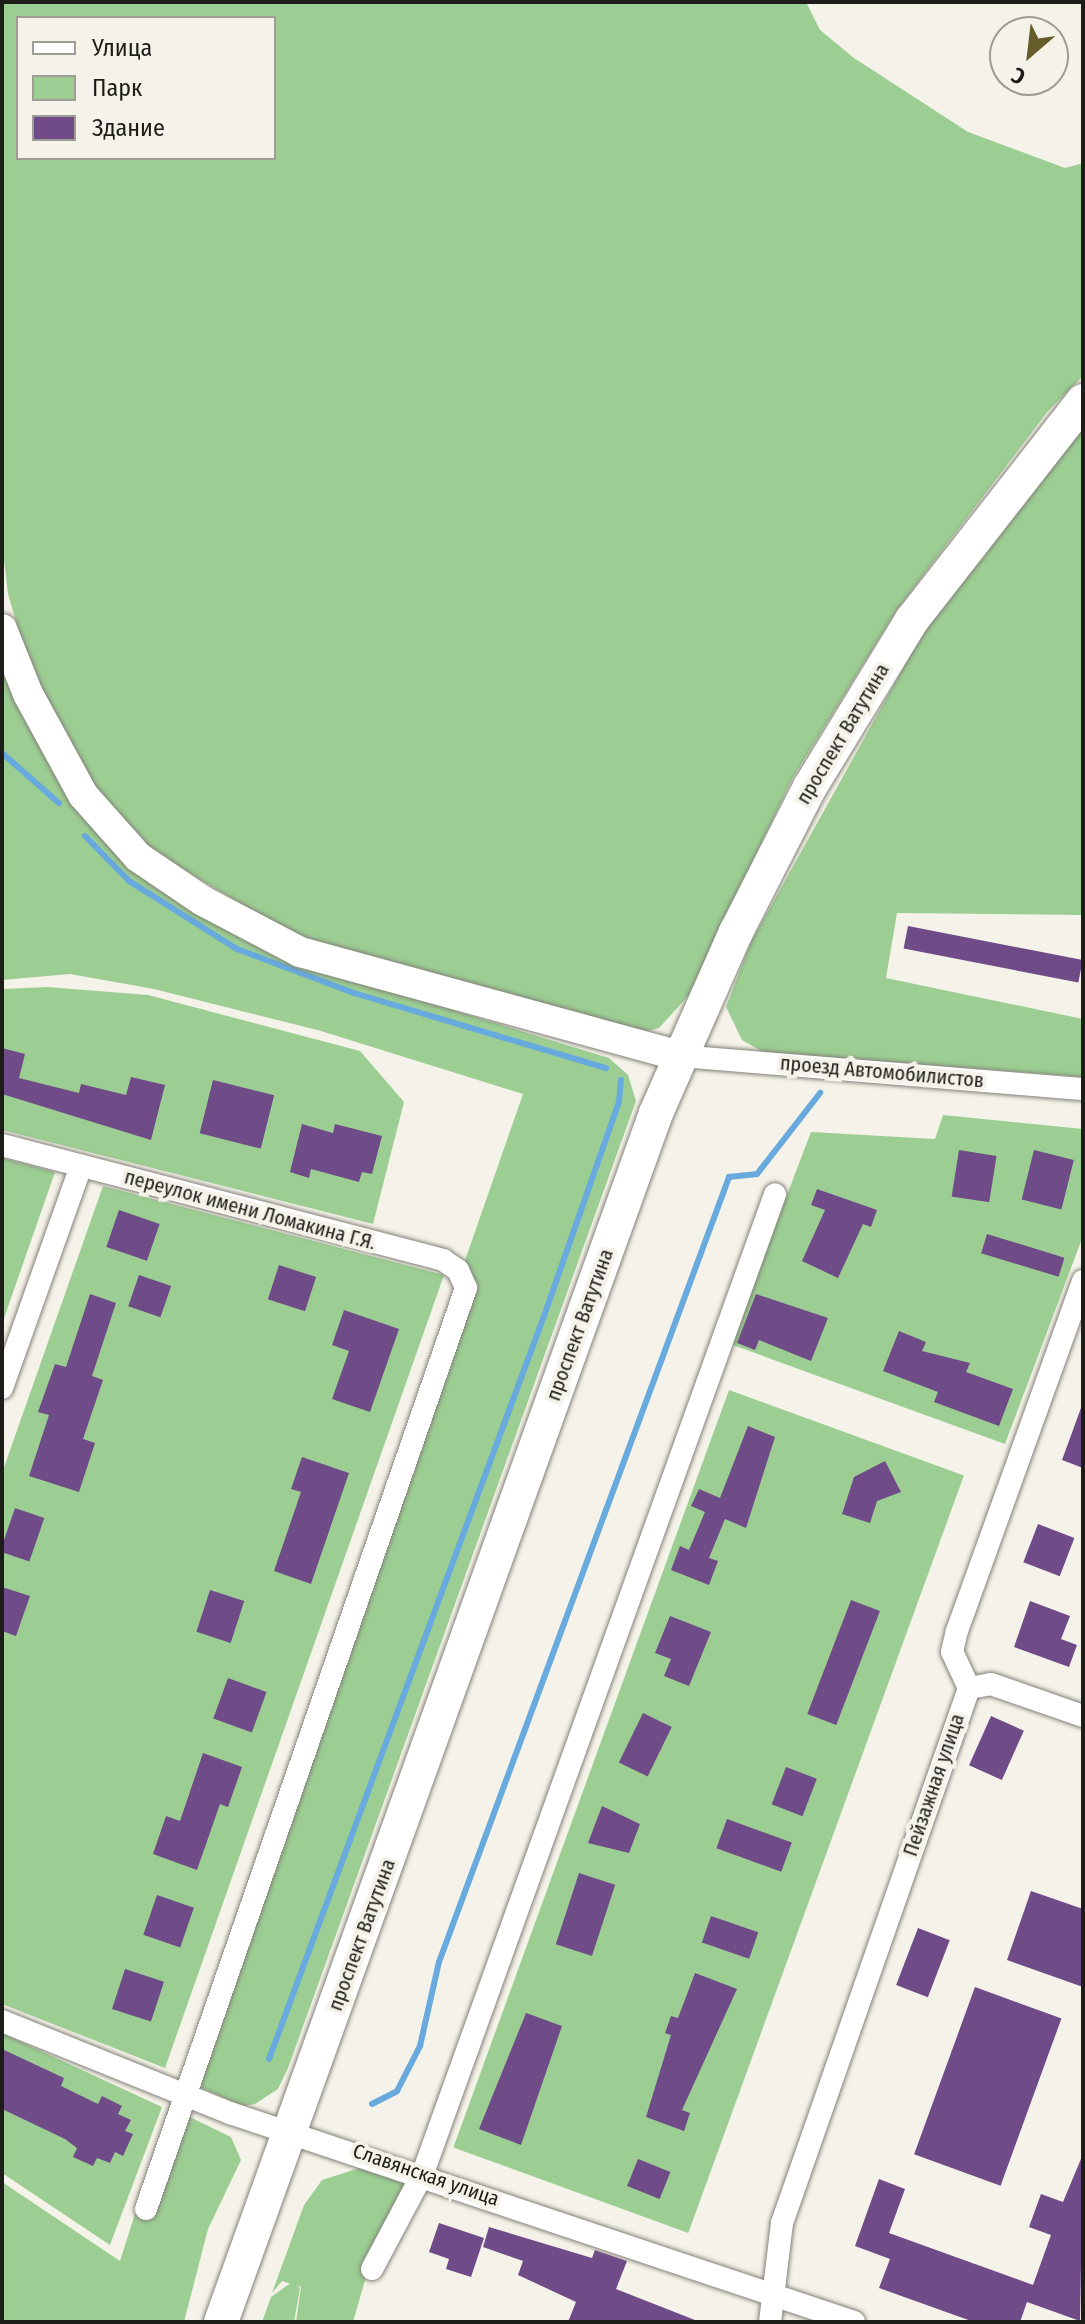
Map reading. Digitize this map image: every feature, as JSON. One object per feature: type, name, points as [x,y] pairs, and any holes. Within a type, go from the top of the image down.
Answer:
[{"type":"main road","name":"проспект Ватутина","points":[[221,2322],[680,1056],[810,787],[912,620],[1083,401]]},
{"type":"street","points":[[2,629],[28,694],[83,795],[138,857],[203,901],[300,952],[680,1056]]},
{"type":"street","name":"проезд Автомобилистов","points":[[680,1056],[1083,1089]]},
{"type":"street","name":"переулок имени Ломакина Г.Я.","points":[[2,1145],[443,1260],[458,1270],[466,1288],[187,2097]]},
{"type":"street","points":[[2,1388],[81,1166]]},
{"type":"street","points":[[372,2269],[423,2173],[775,1194]]},
{"type":"street","name":"Пейзажная улица","points":[[770,2322],[776,2297],[782,2223],[969,1688],[952,1652],[957,1631],[1083,1281]]},
{"type":"street","points":[[969,1688],[991,1684],[1083,1716]]},
{"type":"street","name":"Славянская улица","points":[[2,2021],[187,2097],[423,2173],[854,2322]]},
{"type":"street","points":[[146,2209],[187,2097]]},
{"type":"green space","points":[[2,2],[806,2],[820,30],[854,58],[968,132],[1065,168],[1083,163],[1083,376],[1048,411],[896,611],[792,779],[689,995],[659,1028],[643,1032],[303,941],[148,848],[94,791],[36,689],[8,594],[2,543]]},
{"type":"green space","points":[[1083,427],[1083,915],[897,913],[886,978],[1083,1019],[1083,1077],[763,1052],[742,1040],[726,1007],[751,942],[925,629]]},
{"type":"green space","points":[[2,649],[96,831],[394,992],[609,1058],[628,1075],[636,1101],[288,2068],[278,2089],[255,2104],[242,2106],[180,2078],[523,1094],[321,1031],[154,989],[70,974],[2,980]]},
{"type":"green space","points":[[48,987],[148,995],[360,1051],[404,1102],[373,1224],[2,1130],[2,989]]},
{"type":"green space","points":[[943,1115],[1083,1129],[1083,1236],[1005,1444],[730,1344],[811,1132],[935,1139]]},
{"type":"green space","points":[[2,1158],[55,1172],[2,1324]]},
{"type":"green space","points":[[103,1186],[444,1275],[165,2068],[2,2004],[2,1473]]},
{"type":"green space","points":[[729,1390],[964,1476],[688,2233],[453,2147]]},
{"type":"green space","points":[[2,2033],[162,2107],[110,2245],[2,2173]]},
{"type":"green space","points":[[169,2107],[231,2137],[241,2160],[208,2229],[184,2322],[2,2322],[2,2182],[120,2261]]},
{"type":"green space","points":[[366,2166],[411,2182],[376,2242],[353,2322],[296,2322],[301,2287],[282,2281],[272,2293],[304,2205],[322,2180]]},
{"type":"green space","points":[[292,2282],[300,2288],[294,2322],[262,2322],[271,2297]]},
{"type":"building","points":[[908,926],[1083,960],[1078,983],[904,949]]},
{"type":"building","points":[[2,1048],[25,1054],[19,1078],[79,1093],[81,1084],[126,1095],[131,1077],[165,1085],[151,1140],[2,1094]]},
{"type":"building","points":[[213,1080],[274,1095],[261,1149],[200,1133]]},
{"type":"building","points":[[302,1124],[333,1133],[335,1124],[382,1136],[372,1174],[362,1172],[359,1182],[311,1169],[309,1178],[290,1172]]},
{"type":"building","points":[[959,1150],[997,1156],[989,1202],[952,1196]]},
{"type":"building","points":[[1034,1150],[1074,1160],[1061,1209],[1022,1199]]},
{"type":"building","points":[[817,1189],[877,1210],[871,1227],[863,1224],[838,1278],[802,1261],[825,1210],[811,1205]]},
{"type":"building","points":[[119,1210],[160,1224],[147,1261],[106,1247]]},
{"type":"building","points":[[987,1234],[1064,1258],[1059,1277],[981,1253]]},
{"type":"building","points":[[279,1265],[316,1277],[305,1311],[268,1299]]},
{"type":"building","points":[[139,1275],[171,1286],[160,1317],[128,1306]]},
{"type":"building","points":[[90,1294],[116,1303],[92,1376],[103,1380],[83,1439],[95,1443],[79,1492],[29,1476],[49,1415],[38,1412],[55,1364],[66,1367]]},
{"type":"building","points":[[756,1294],[828,1318],[811,1361],[759,1340],[755,1350],[737,1343]]},
{"type":"building","points":[[344,1310],[399,1329],[370,1412],[332,1399],[349,1351],[332,1345]]},
{"type":"building","points":[[899,1331],[926,1342],[922,1351],[970,1363],[966,1372],[1013,1389],[999,1426],[934,1402],[938,1392],[883,1371]]},
{"type":"building","points":[[1083,1409],[1083,1468],[1062,1460]]},
{"type":"building","points":[[748,1426],[775,1437],[746,1528],[725,1519],[709,1558],[718,1561],[709,1585],[671,1570],[680,1546],[689,1550],[705,1512],[691,1506],[699,1489],[720,1498]]},
{"type":"building","points":[[302,1457],[349,1473],[311,1584],[274,1571],[301,1492],[291,1489]]},
{"type":"building","points":[[885,1461],[901,1492],[877,1501],[870,1523],[842,1514],[854,1477]]},
{"type":"building","points":[[15,1508],[44,1518],[29,1562],[2,1552]]},
{"type":"building","points":[[1038,1524],[1074,1538],[1060,1576],[1023,1562]]},
{"type":"building","points":[[2,1587],[30,1596],[16,1636],[2,1631]]},
{"type":"building","points":[[210,1590],[244,1601],[231,1643],[196,1632]]},
{"type":"building","points":[[851,1600],[880,1611],[836,1725],[807,1714]]},
{"type":"building","points":[[1030,1601],[1070,1616],[1061,1639],[1077,1645],[1069,1667],[1014,1647]]},
{"type":"building","points":[[670,1616],[711,1632],[689,1686],[664,1676],[671,1659],[655,1653]]},
{"type":"building","points":[[228,1678],[267,1692],[252,1732],[213,1718]]},
{"type":"building","points":[[643,1713],[672,1727],[648,1776],[619,1762]]},
{"type":"building","points":[[991,1716],[1024,1731],[1002,1780],[969,1765]]},
{"type":"building","points":[[203,1753],[242,1767],[228,1807],[220,1804],[197,1870],[153,1854],[166,1816],[180,1821]]},
{"type":"building","points":[[786,1767],[817,1779],[802,1816],[772,1804]]},
{"type":"building","points":[[602,1806],[640,1824],[629,1853],[588,1843]]},
{"type":"building","points":[[727,1819],[792,1843],[781,1872],[716,1848]]},
{"type":"building","points":[[579,1873],[615,1885],[592,1956],[556,1944]]},
{"type":"building","points":[[1031,1891],[1083,1909],[1083,1987],[1007,1960]]},
{"type":"building","points":[[157,1895],[194,1908],[180,1947],[143,1935]]},
{"type":"building","points":[[711,1916],[758,1932],[749,1959],[702,1942]]},
{"type":"building","points":[[918,1928],[950,1940],[928,1997],[896,1985]]},
{"type":"building","points":[[125,1969],[164,1982],[151,2022],[112,2009]]},
{"type":"building","points":[[695,1973],[737,1989],[682,2110],[690,2113],[684,2131],[646,2117],[671,2035],[665,2033],[671,2016],[678,2018]]},
{"type":"building","points":[[975,1987],[1061,2018],[1001,2186],[914,2154]]},
{"type":"building","points":[[526,2013],[562,2026],[521,2145],[479,2129]]},
{"type":"building","points":[[2,2049],[64,2078],[61,2086],[98,2104],[102,2096],[122,2106],[118,2114],[131,2120],[125,2131],[133,2134],[123,2156],[115,2152],[110,2163],[97,2158],[93,2166],[73,2157],[77,2148],[65,2139],[2,2109]]},
{"type":"building","points":[[1083,2154],[1080,2321],[1027,2302],[1020,2322],[974,2322],[879,2288],[890,2259],[855,2246],[879,2179],[905,2189],[889,2233],[1033,2285],[1051,2235],[1029,2227],[1041,2194],[1063,2202]]},
{"type":"building","points":[[638,2159],[670,2172],[660,2199],[627,2186]]},
{"type":"building","points":[[439,2223],[484,2238],[471,2277],[446,2269],[449,2259],[429,2252]]},
{"type":"building","points":[[489,2227],[592,2258],[595,2250],[627,2261],[616,2289],[700,2322],[568,2322],[576,2302],[518,2275],[523,2261],[483,2247]]},
{"type":"waterway","points":[[2,753],[59,803]]},
{"type":"waterway","points":[[85,836],[129,881],[237,949],[354,993],[606,1068]]},
{"type":"waterway","points":[[269,2059],[544,1316],[619,1102],[621,1080]]},
{"type":"waterway","points":[[372,2104],[397,2091],[420,2046],[439,1962],[729,1177],[757,1174],[820,1093]]}]
